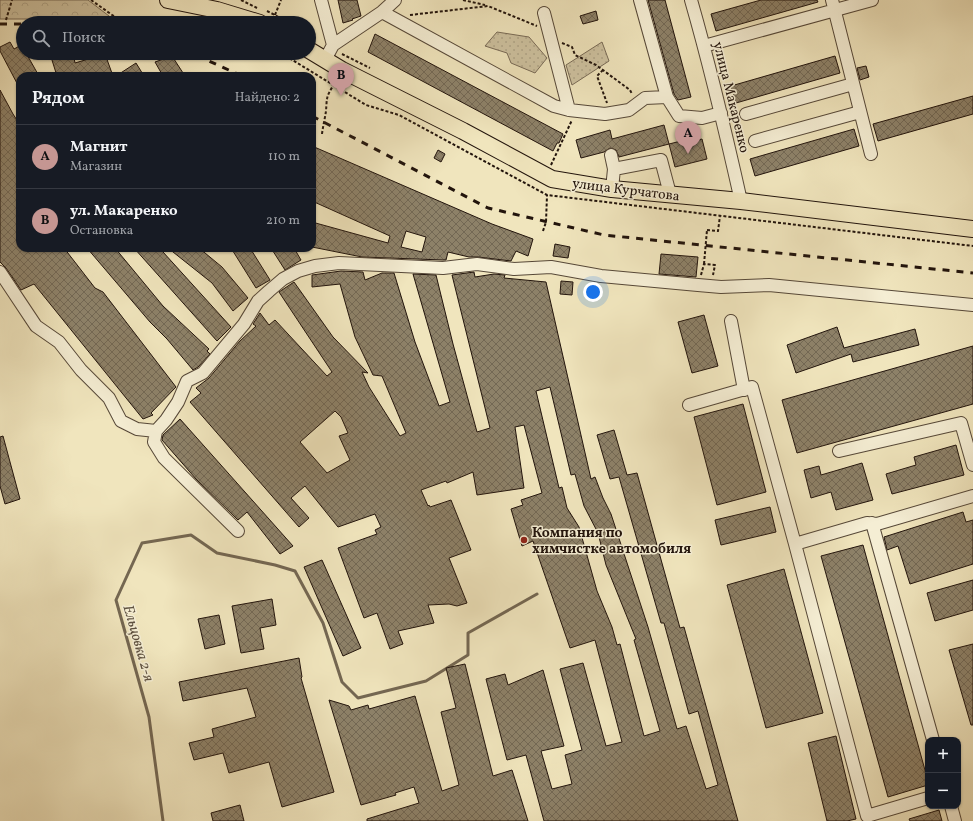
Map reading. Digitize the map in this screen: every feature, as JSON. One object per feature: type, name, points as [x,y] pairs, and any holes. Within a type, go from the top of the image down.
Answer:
[{"type":"main road","points":[[168,0],[217,10],[237,16]]},
{"type":"main road","name":"улица Курчатова","points":[[316,54],[342,70],[463,131],[552,179],[612,189],[741,201],[973,229]]},
{"type":"street","points":[[321,0],[333,45]]},
{"type":"street","points":[[325,60],[333,45],[387,15],[395,0]]},
{"type":"street","points":[[640,0],[667,97],[679,116],[702,118],[721,112]]},
{"type":"street","name":"улица Макаренко","points":[[691,0],[721,112],[741,201]]},
{"type":"street","points":[[704,46],[833,5],[872,0]]},
{"type":"street","points":[[833,5],[870,154]]},
{"type":"street","points":[[544,13],[572,111]]},
{"type":"street","points":[[387,15],[553,106],[572,111],[605,114],[629,110],[645,98],[667,97]]},
{"type":"street","points":[[746,114],[853,84]]},
{"type":"street","points":[[755,141],[860,112]]},
{"type":"street","points":[[611,155],[614,169],[612,189]]},
{"type":"street","points":[[614,169],[661,160],[670,194]]},
{"type":"street","points":[[238,531],[164,458],[154,442],[156,431],[166,420],[178,402],[187,381],[203,373],[244,324],[258,301],[283,279],[298,271],[315,266],[339,262],[443,268],[477,264],[514,269],[551,267],[601,276],[721,287],[769,285],[973,305]]},
{"type":"street","points":[[0,272],[36,326],[59,342],[81,370],[109,398],[121,421],[137,429],[156,431]]},
{"type":"street","points":[[731,321],[744,390]]},
{"type":"street","points":[[689,405],[752,387],[867,816],[925,799]]},
{"type":"street","points":[[839,451],[961,423],[973,465]]},
{"type":"street","points":[[795,544],[867,523],[877,524],[973,496]]},
{"type":"street","points":[[872,523],[932,737]]},
{"type":"street","points":[[952,809],[955,821]]},
{"type":"path","points":[[6,20],[12,0]]},
{"type":"path","points":[[91,0],[114,16]]},
{"type":"path","points":[[249,5],[251,0]]},
{"type":"path","points":[[275,15],[281,0]]},
{"type":"path","points":[[462,0],[488,6],[549,33],[572,47],[575,54],[604,70],[630,90],[638,104]]},
{"type":"path","points":[[387,15],[488,6]]},
{"type":"path","points":[[292,60],[311,72]]},
{"type":"path","points":[[604,70],[597,76],[611,113]]},
{"type":"path","points":[[316,75],[333,86],[325,101],[326,111],[322,134]]},
{"type":"path","points":[[550,165],[571,123],[572,111]]},
{"type":"path","points":[[543,231],[546,222],[547,195]]},
{"type":"path","points":[[712,286],[714,265],[704,264],[707,230],[718,231],[720,216]]},
{"type":"green space","points":[[0,0],[88,0],[109,16],[16,16],[16,19],[0,19]]},
{"type":"green space","points":[[497,32],[529,37],[547,58],[535,73],[511,63],[507,53],[485,46]]},
{"type":"green space","points":[[602,42],[609,61],[572,85],[566,65]]},
{"type":"building","points":[[338,0],[357,0],[361,16],[343,23]]},
{"type":"building","points":[[648,0],[665,0],[691,97],[678,100],[674,94]]},
{"type":"building","points":[[761,0],[817,0],[818,2],[716,31],[711,14]]},
{"type":"building","points":[[596,11],[598,20],[583,24],[580,16]]},
{"type":"building","points":[[375,34],[563,134],[559,143],[557,143],[553,151],[368,52]]},
{"type":"building","points":[[10,42],[14,49],[16,48],[16,60],[30,60],[37,72],[16,72],[16,81],[0,51],[0,47]]},
{"type":"building","points":[[835,56],[840,73],[736,103],[731,86]]},
{"type":"building","points":[[52,60],[74,60],[75,63],[85,60],[107,60],[112,72],[56,72]]},
{"type":"building","points":[[161,60],[175,60],[182,72],[161,72],[155,62]]},
{"type":"building","points":[[136,63],[142,72],[122,72]]},
{"type":"building","points":[[866,66],[869,77],[860,80],[857,68]]},
{"type":"building","points":[[0,90],[16,119],[16,252],[67,252],[95,288],[103,292],[176,387],[151,413],[153,415],[143,419],[34,284],[21,290],[0,262]]},
{"type":"building","points":[[973,96],[973,114],[878,141],[873,124]]},
{"type":"building","points":[[664,125],[669,144],[619,157],[616,150],[610,148],[604,152],[581,158],[576,140],[610,130],[612,139]]},
{"type":"building","points":[[854,129],[859,146],[755,176],[750,159]]},
{"type":"building","points":[[702,139],[707,159],[675,167],[669,144],[681,141],[682,144]]},
{"type":"building","points":[[316,148],[492,224],[533,239],[528,256],[516,251],[511,261],[469,257],[448,252],[446,260],[362,257],[316,248],[316,223],[388,243],[390,236],[316,203]],"holes":[[[406,231],[426,237],[422,252],[401,247]]]},
{"type":"building","points":[[438,150],[445,154],[441,162],[434,158]]},
{"type":"building","points":[[555,244],[570,247],[568,258],[553,256]]},
{"type":"building","points":[[90,252],[118,252],[163,306],[209,349],[207,351],[210,354],[198,367],[193,370],[167,339],[150,322]]},
{"type":"building","points":[[138,252],[163,252],[231,327],[217,341]]},
{"type":"building","points":[[173,252],[204,252],[222,267],[248,298],[233,311],[212,283]]},
{"type":"building","points":[[234,252],[252,252],[270,280],[256,288]]},
{"type":"building","points":[[274,252],[296,252],[301,260],[285,270]]},
{"type":"building","points":[[661,254],[698,257],[696,277],[659,274]]},
{"type":"building","points":[[341,271],[363,272],[365,280],[382,273],[394,273],[415,342],[439,406],[450,402],[413,274],[436,275],[477,432],[490,428],[452,275],[474,272],[475,277],[494,274],[505,275],[504,278],[546,282],[591,479],[595,477],[611,514],[648,627],[677,729],[686,726],[706,789],[718,785],[698,711],[689,714],[664,623],[661,623],[619,477],[610,479],[597,435],[614,430],[627,475],[637,473],[680,628],[684,627],[738,821],[544,821],[526,755],[507,760],[486,679],[505,674],[508,685],[543,670],[564,746],[541,751],[552,789],[572,784],[565,755],[582,750],[560,669],[583,663],[606,746],[622,742],[595,640],[570,648],[533,541],[522,546],[511,509],[523,505],[521,500],[542,493],[524,425],[515,427],[524,488],[477,495],[473,472],[447,483],[446,481],[421,490],[428,506],[429,505],[430,507],[451,500],[471,550],[449,558],[467,603],[457,606],[449,604],[428,605],[434,623],[398,631],[403,644],[390,649],[377,613],[364,618],[338,548],[377,534],[375,530],[381,527],[375,514],[338,527],[305,486],[291,498],[309,518],[299,527],[190,402],[201,393],[196,388],[209,378],[240,341],[256,326],[253,324],[260,313],[269,325],[275,320],[327,376],[332,372],[279,292],[294,282],[333,337],[368,373],[362,372],[369,387],[400,436],[406,433],[382,376],[373,375],[355,337],[340,284],[312,287],[312,275]],"holes":[[[550,387],[571,475],[575,474],[584,506],[598,533],[606,565],[636,639],[634,640],[660,731],[644,736],[620,644],[617,645],[612,627],[597,591],[579,527],[567,508],[562,487],[559,488],[536,391]],[[335,411],[341,417],[348,433],[339,436],[350,460],[327,473],[300,442]]]},
{"type":"building","points":[[561,281],[573,282],[572,295],[560,294]]},
{"type":"building","points":[[704,315],[718,366],[692,373],[678,322]]},
{"type":"building","points":[[837,327],[844,348],[915,329],[919,345],[853,362],[851,354],[796,373],[787,345]]},
{"type":"building","points":[[973,346],[973,404],[797,453],[782,400]]},
{"type":"building","points":[[743,404],[766,492],[717,505],[694,417]]},
{"type":"building","points":[[180,419],[293,546],[280,554],[247,512],[238,520],[196,479],[162,440],[163,435]]},
{"type":"building","points":[[3,436],[20,499],[5,504],[0,486],[0,437]]},
{"type":"building","points":[[956,445],[964,475],[892,494],[886,474],[916,465],[914,457]]},
{"type":"building","points":[[862,463],[873,500],[836,510],[831,492],[811,498],[804,470],[819,466],[821,475]]},
{"type":"building","points":[[770,507],[776,532],[721,545],[715,520]]},
{"type":"building","points":[[963,512],[966,522],[973,520],[973,564],[910,584],[898,546],[887,550],[884,537]]},
{"type":"building","points":[[863,545],[925,770],[925,786],[888,797],[821,556]]},
{"type":"building","points":[[322,560],[361,648],[343,656],[304,567]]},
{"type":"building","points":[[784,569],[823,713],[766,728],[727,585]]},
{"type":"building","points":[[973,580],[973,610],[935,621],[927,593]]},
{"type":"building","points":[[272,599],[276,625],[260,628],[264,649],[241,653],[232,606]]},
{"type":"building","points":[[219,615],[225,644],[205,649],[198,619]]},
{"type":"building","points":[[973,644],[973,725],[971,725],[949,650]]},
{"type":"building","points":[[299,658],[301,678],[334,792],[282,807],[269,762],[229,773],[223,753],[194,760],[189,743],[214,737],[212,729],[256,717],[247,688],[183,701],[179,682]]},
{"type":"building","points":[[465,664],[493,776],[512,770],[528,821],[367,821],[367,819],[419,803],[414,787],[395,793],[396,795],[361,805],[329,700],[349,706],[351,710],[368,705],[369,709],[415,696],[442,791],[459,785],[441,712],[456,708],[446,668]]},
{"type":"building","points":[[836,736],[856,819],[847,821],[827,821],[808,743]]},
{"type":"building","points":[[240,805],[244,821],[213,821],[211,813]]},
{"type":"building","points":[[939,810],[942,821],[910,821],[909,819]]},
{"type":"waterway","name":"Ельцовка 2-я","points":[[163,821],[149,717],[116,600],[142,543],[191,535],[217,553],[275,565],[295,571],[323,623],[342,682],[358,698],[426,681],[468,655],[468,633],[537,594]]},
{"type":"railway","points":[[0,24],[16,24]]},
{"type":"railway","points":[[207,60],[233,72]]},
{"type":"railway","points":[[316,118],[488,208],[604,235],[973,273]]},
{"type":"place","name":"ул. Макаренко","points":[[341,96]]},
{"type":"place","name":"Магнит","points":[[688,154]]},
{"type":"place","name":"Компания по химчистке автомобиля","points":[[524,540]]}]
